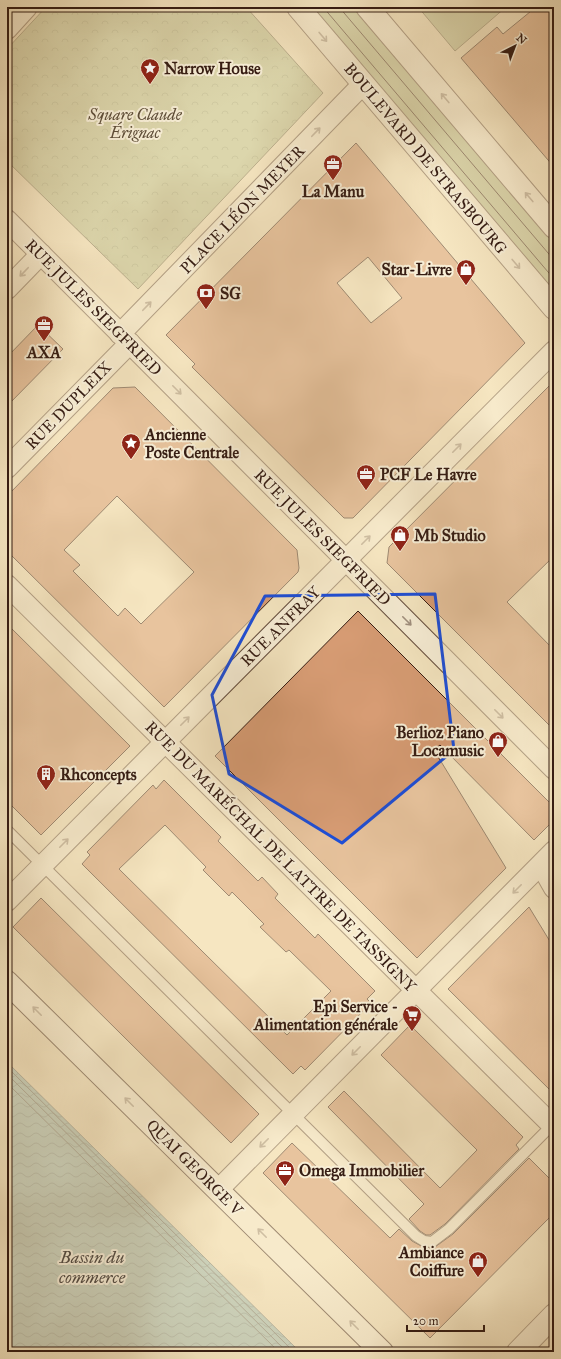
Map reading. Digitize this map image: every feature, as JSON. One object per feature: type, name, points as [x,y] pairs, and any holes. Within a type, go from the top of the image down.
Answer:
[{"type":"street","points":[[7,29],[27,7]]},
{"type":"street","name":"BOULEVARD DE STRASBOURG","points":[[298,7],[554,308]]},
{"type":"street","points":[[368,7],[554,226]]},
{"type":"street","name":"PLACE LÉON MEYER","points":[[125,338],[363,84]]},
{"type":"street","name":"RUE JULES SIEGFRIED","points":[[7,220],[554,769]]},
{"type":"street","points":[[7,289],[41,254]]},
{"type":"street","name":"RUE DUPLEIX","points":[[7,468],[125,338]]},
{"type":"street","name":"RUE ANFRAY","points":[[7,901],[554,351]]},
{"type":"street","name":"RUE DU MARÉCHAL DE LATTRE DE TASSIGNY","points":[[7,585],[553,1126]]},
{"type":"street","points":[[218,1190],[547,858]]},
{"type":"street","points":[[547,858],[554,888]]},
{"type":"street","name":"QUAI GEORGE V","points":[[7,982],[382,1352]]},
{"type":"street","points":[[518,1352],[554,1315]]},
{"type":"lane","points":[[7,830],[416,1236],[424,1241],[432,1242],[448,1229],[553,1126]]},
{"type":"highlighted area","points":[[435,594],[454,750],[342,843],[229,774],[212,695],[265,596]]},
{"type":"green space","name":"Square Claude Érignac","points":[[46,7],[246,7],[323,93],[138,289],[7,161],[7,49]]},
{"type":"green space","points":[[307,7],[356,7],[554,239],[554,282],[545,290]]},
{"type":"green space","points":[[418,7],[506,7],[455,51]]},
{"type":"water","name":"Bassin du commerce","points":[[7,1062],[300,1352],[7,1352]]},
{"type":"building","points":[[536,7],[554,7],[554,167],[461,58],[497,27],[503,34]]},
{"type":"building","points":[[356,143],[525,343],[353,518],[344,518],[192,367],[195,364],[166,335]],"holes":[[[368,257],[402,298],[371,323],[337,283]]]},
{"type":"building","points":[[38,325],[63,349],[7,406],[7,357]]},
{"type":"building","points":[[554,381],[554,556],[507,602],[554,650],[554,730],[387,563],[389,547]]},
{"type":"building","points":[[135,387],[297,550],[298,572],[164,707],[7,551],[7,496],[113,388]],"holes":[[[117,496],[194,572],[141,624],[125,608],[118,616],[73,571],[80,565],[64,550]]]},
{"type":"building","points":[[358,611],[554,807],[554,820],[534,840],[440,745],[434,750],[506,868],[417,958],[215,756]]},
{"type":"building","points":[[7,624],[130,746],[41,835],[7,801]]},
{"type":"building","points":[[164,780],[221,837],[218,841],[258,881],[262,877],[278,894],[275,898],[315,938],[318,934],[375,991],[367,999],[371,1003],[305,1070],[301,1066],[293,1074],[82,864],[90,855],[87,852],[153,785],[156,789]],"holes":[[[165,825],[206,867],[203,870],[229,896],[232,892],[264,924],[260,927],[286,952],[289,950],[331,991],[287,1035],[119,869]]]},
{"type":"building","points":[[41,898],[259,1114],[231,1143],[13,927]]},
{"type":"building","points":[[529,907],[554,948],[554,1094],[448,989]]},
{"type":"building","points":[[410,1025],[523,1137],[516,1145],[519,1149],[445,1224],[430,1235],[426,1235],[420,1231],[409,1219],[424,1204],[328,1107],[344,1091],[440,1188],[477,1150],[381,1055]]},
{"type":"building","points":[[292,1143],[390,1238],[399,1229],[412,1241],[423,1247],[435,1247],[453,1234],[529,1158],[554,1183],[554,1213],[430,1338],[263,1173]]},
{"type":"tram line","points":[[323,7],[554,279]]},
{"type":"tram line","points":[[339,7],[554,260]]},
{"type":"place","name":"Narrow House","points":[[150,85]]},
{"type":"place","name":"La Manu","points":[[333,181]]},
{"type":"place","name":"Star-Livre","points":[[466,286]]},
{"type":"place","name":"SG","points":[[206,310]]},
{"type":"place","name":"AXA","points":[[44,342]]},
{"type":"place","name":"Ancienne Poste Centrale","points":[[131,460]]},
{"type":"place","name":"PCF Le Havre","points":[[366,491]]},
{"type":"place","name":"Mb Studio","points":[[400,552]]},
{"type":"place","name":"Berlioz Piano Locamusic","points":[[498,758]]},
{"type":"place","name":"Rhconcepts","points":[[46,791]]},
{"type":"place","name":"Epi Service - Alimentation générale","points":[[412,1032]]},
{"type":"place","name":"Omega Immobilier","points":[[285,1187]]},
{"type":"place","name":"Ambiance Coiffure","points":[[478,1278]]}]
